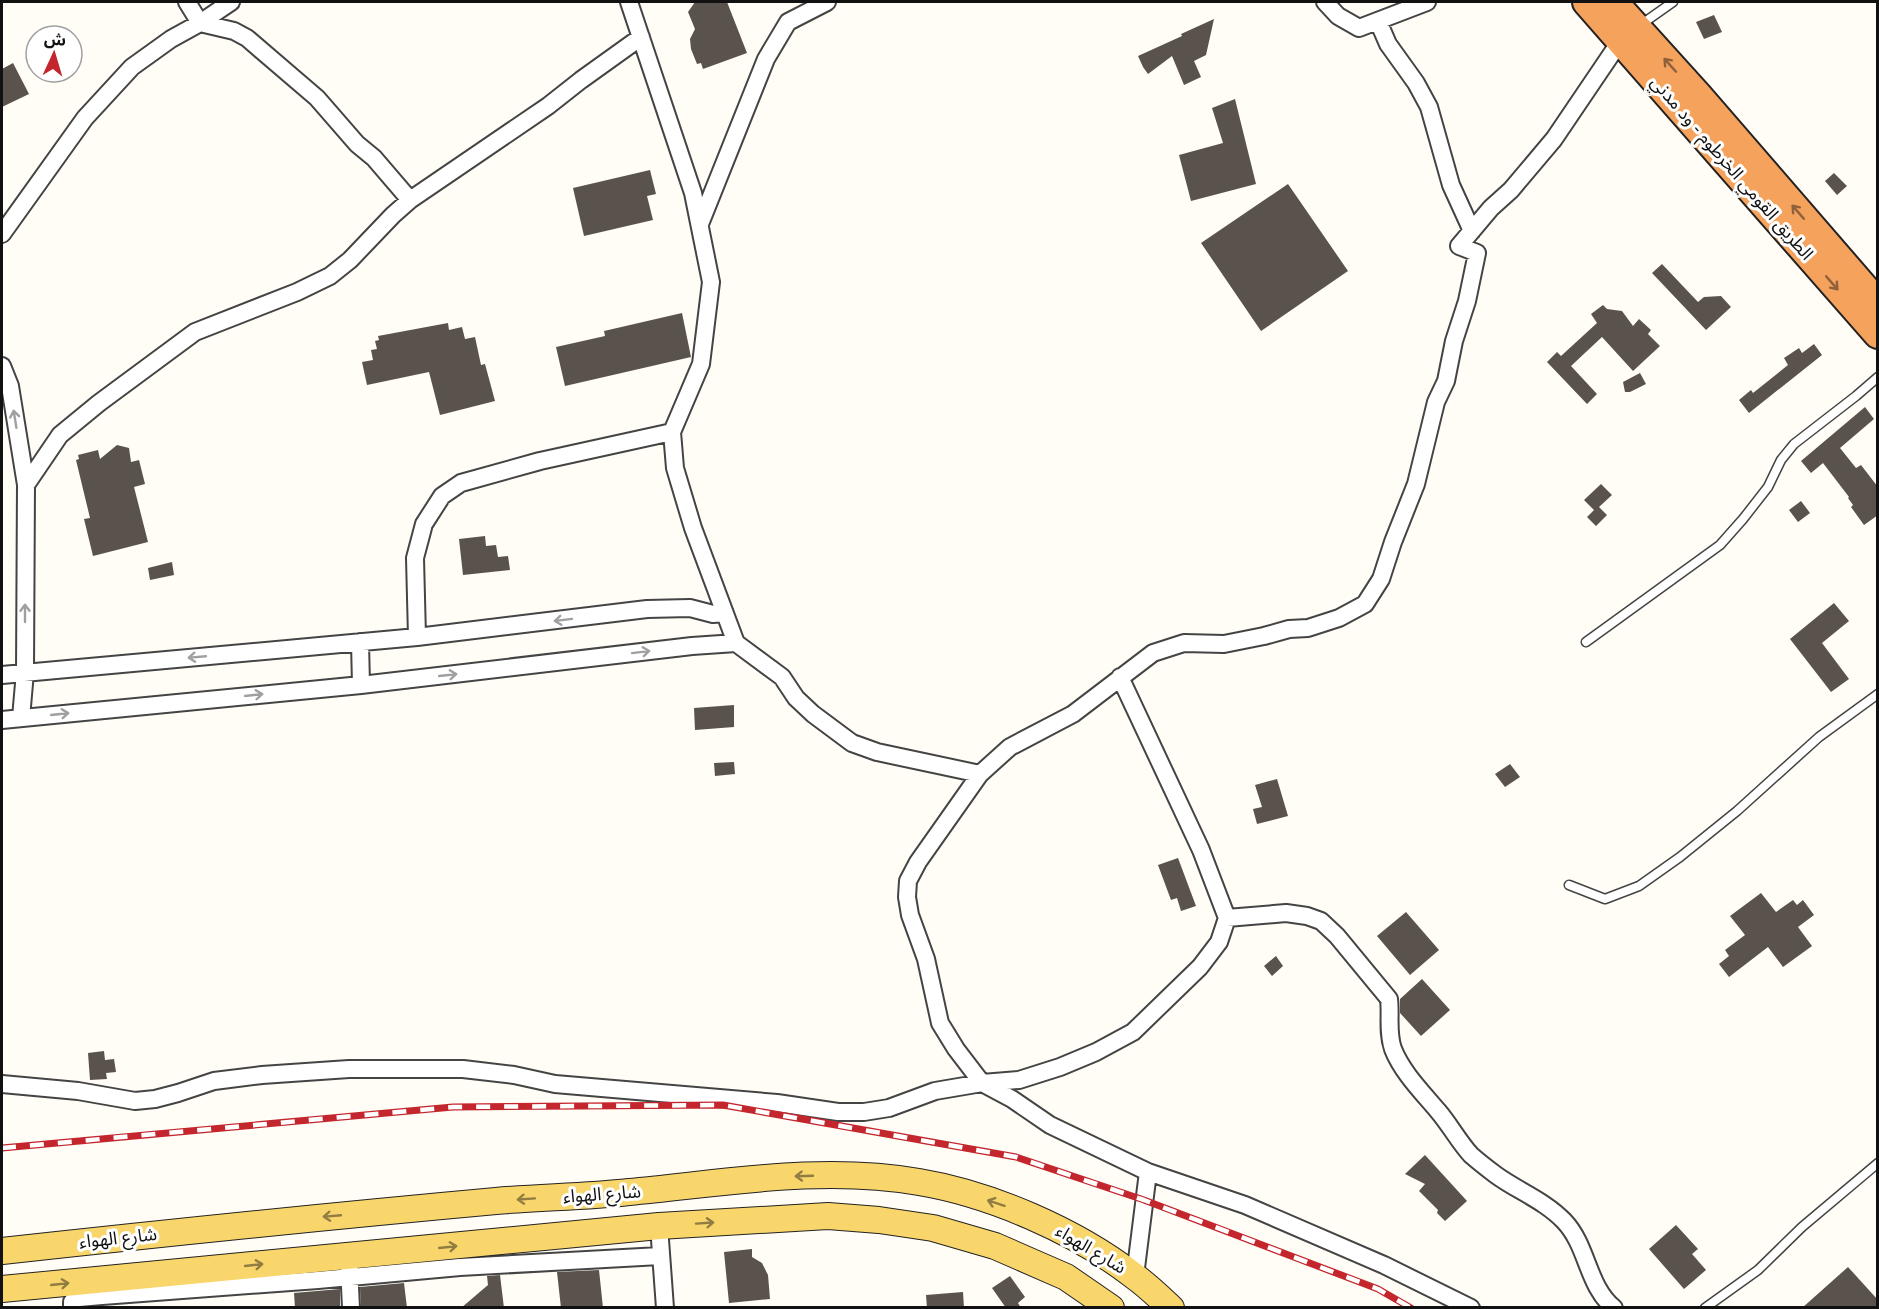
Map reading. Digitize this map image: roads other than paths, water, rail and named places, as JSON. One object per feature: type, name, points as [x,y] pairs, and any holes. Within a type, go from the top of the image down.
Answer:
[{"type":"highway","name":"الطريق القومي الخرطوم - ود مدني","points":[[1587,2],[1629,34],[1698,96],[1878,304]]},
{"type":"highway","name":"الطريق القومي الخرطوم - ود مدني","points":[[1613,2],[1629,34],[1878,334]]},
{"type":"main road","name":"شارع الهواء","points":[[2,1251],[330,1216],[500,1201],[787,1177],[876,1175],[956,1190],[1034,1217],[1096,1250],[1135,1276],[1171,1308]]},
{"type":"main road","name":"شارع الهواء","points":[[2,1289],[349,1266],[659,1226],[828,1216],[933,1228],[995,1245],[1066,1276],[1111,1308]]},
{"type":"main road","points":[[1024,1257],[1034,1217]]},
{"type":"street","points":[[187,2],[200,23],[234,31],[247,38],[317,98],[410,200]]},
{"type":"street","points":[[629,2],[693,193],[711,282],[701,364],[672,432],[675,468],[693,528],[736,643],[782,678],[796,698],[813,714],[852,743],[877,752],[980,774]]},
{"type":"street","points":[[700,224],[766,59],[788,22],[826,2]]},
{"type":"street","points":[[1325,2],[1338,16],[1359,28],[1427,2]]},
{"type":"street","points":[[2,234],[85,118],[132,67],[171,39],[200,23],[224,4],[234,31]]},
{"type":"street","points":[[1378,21],[1388,44],[1416,83],[1429,108],[1452,185],[1472,231]]},
{"type":"street","points":[[1471,1308],[1384,1265],[1245,1205],[1148,1172],[1050,1125],[1012,1099],[982,1083],[939,1023],[926,959],[910,915],[907,897],[908,881],[918,862],[980,774],[1010,747],[1073,714],[1153,653],[1184,643],[1224,644],[1288,629],[1308,628],[1339,618],[1365,604],[1381,579],[1416,484],[1436,402],[1446,381],[1477,253],[1459,246],[1554,139],[1629,34]]},
{"type":"street","points":[[26,485],[60,435],[195,332],[297,292],[330,276],[350,260],[410,200],[548,106],[641,37]]},
{"type":"street","points":[[2,366],[10,386],[26,485],[25,672],[21,718]]},
{"type":"street","points":[[417,638],[415,558],[423,524],[442,496],[461,483],[540,461],[672,432]]},
{"type":"street","points":[[2,675],[417,638],[647,609],[690,608],[713,614],[725,613]]},
{"type":"street","points":[[360,642],[361,685]]},
{"type":"street","points":[[2,720],[361,685],[692,646],[736,643]]},
{"type":"street","points":[[2,1084],[78,1091],[135,1101],[171,1095],[214,1081],[262,1075],[349,1069],[463,1069],[514,1075],[555,1084],[777,1102],[838,1112],[856,1112],[889,1108],[935,1091],[982,1083],[1020,1080],[1060,1067],[1096,1052],[1133,1032],[1200,966],[1219,942],[1227,918],[1201,850],[1120,677]]},
{"type":"street","points":[[1227,918],[1286,913],[1321,921],[1337,936],[1389,999],[1392,1046],[1399,1064],[1447,1121],[1470,1154],[1498,1177],[1535,1199],[1565,1222],[1581,1246],[1592,1276],[1605,1300],[1614,1308]]},
{"type":"street","points":[[1135,1276],[1148,1172]]},
{"type":"street","points":[[659,1226],[665,1308]]},
{"type":"street","points":[[72,1308],[72,1302],[80,1299],[349,1266],[460,1267],[660,1256]]},
{"type":"street","points":[[349,1266],[351,1308]]},
{"type":"lane","points":[[1629,34],[1673,2]]},
{"type":"lane","points":[[1586,642],[1720,545],[1768,487],[1781,460],[1794,444],[1878,377]]},
{"type":"lane","points":[[1569,885],[1605,898],[1639,886],[1737,811],[1819,737],[1878,694]]},
{"type":"lane","points":[[1705,1308],[1758,1270],[1802,1227],[1878,1163]]},
{"type":"railway","points":[[2,1148],[453,1107],[723,1105],[1016,1157],[1144,1200],[1378,1289],[1411,1308]]}]
